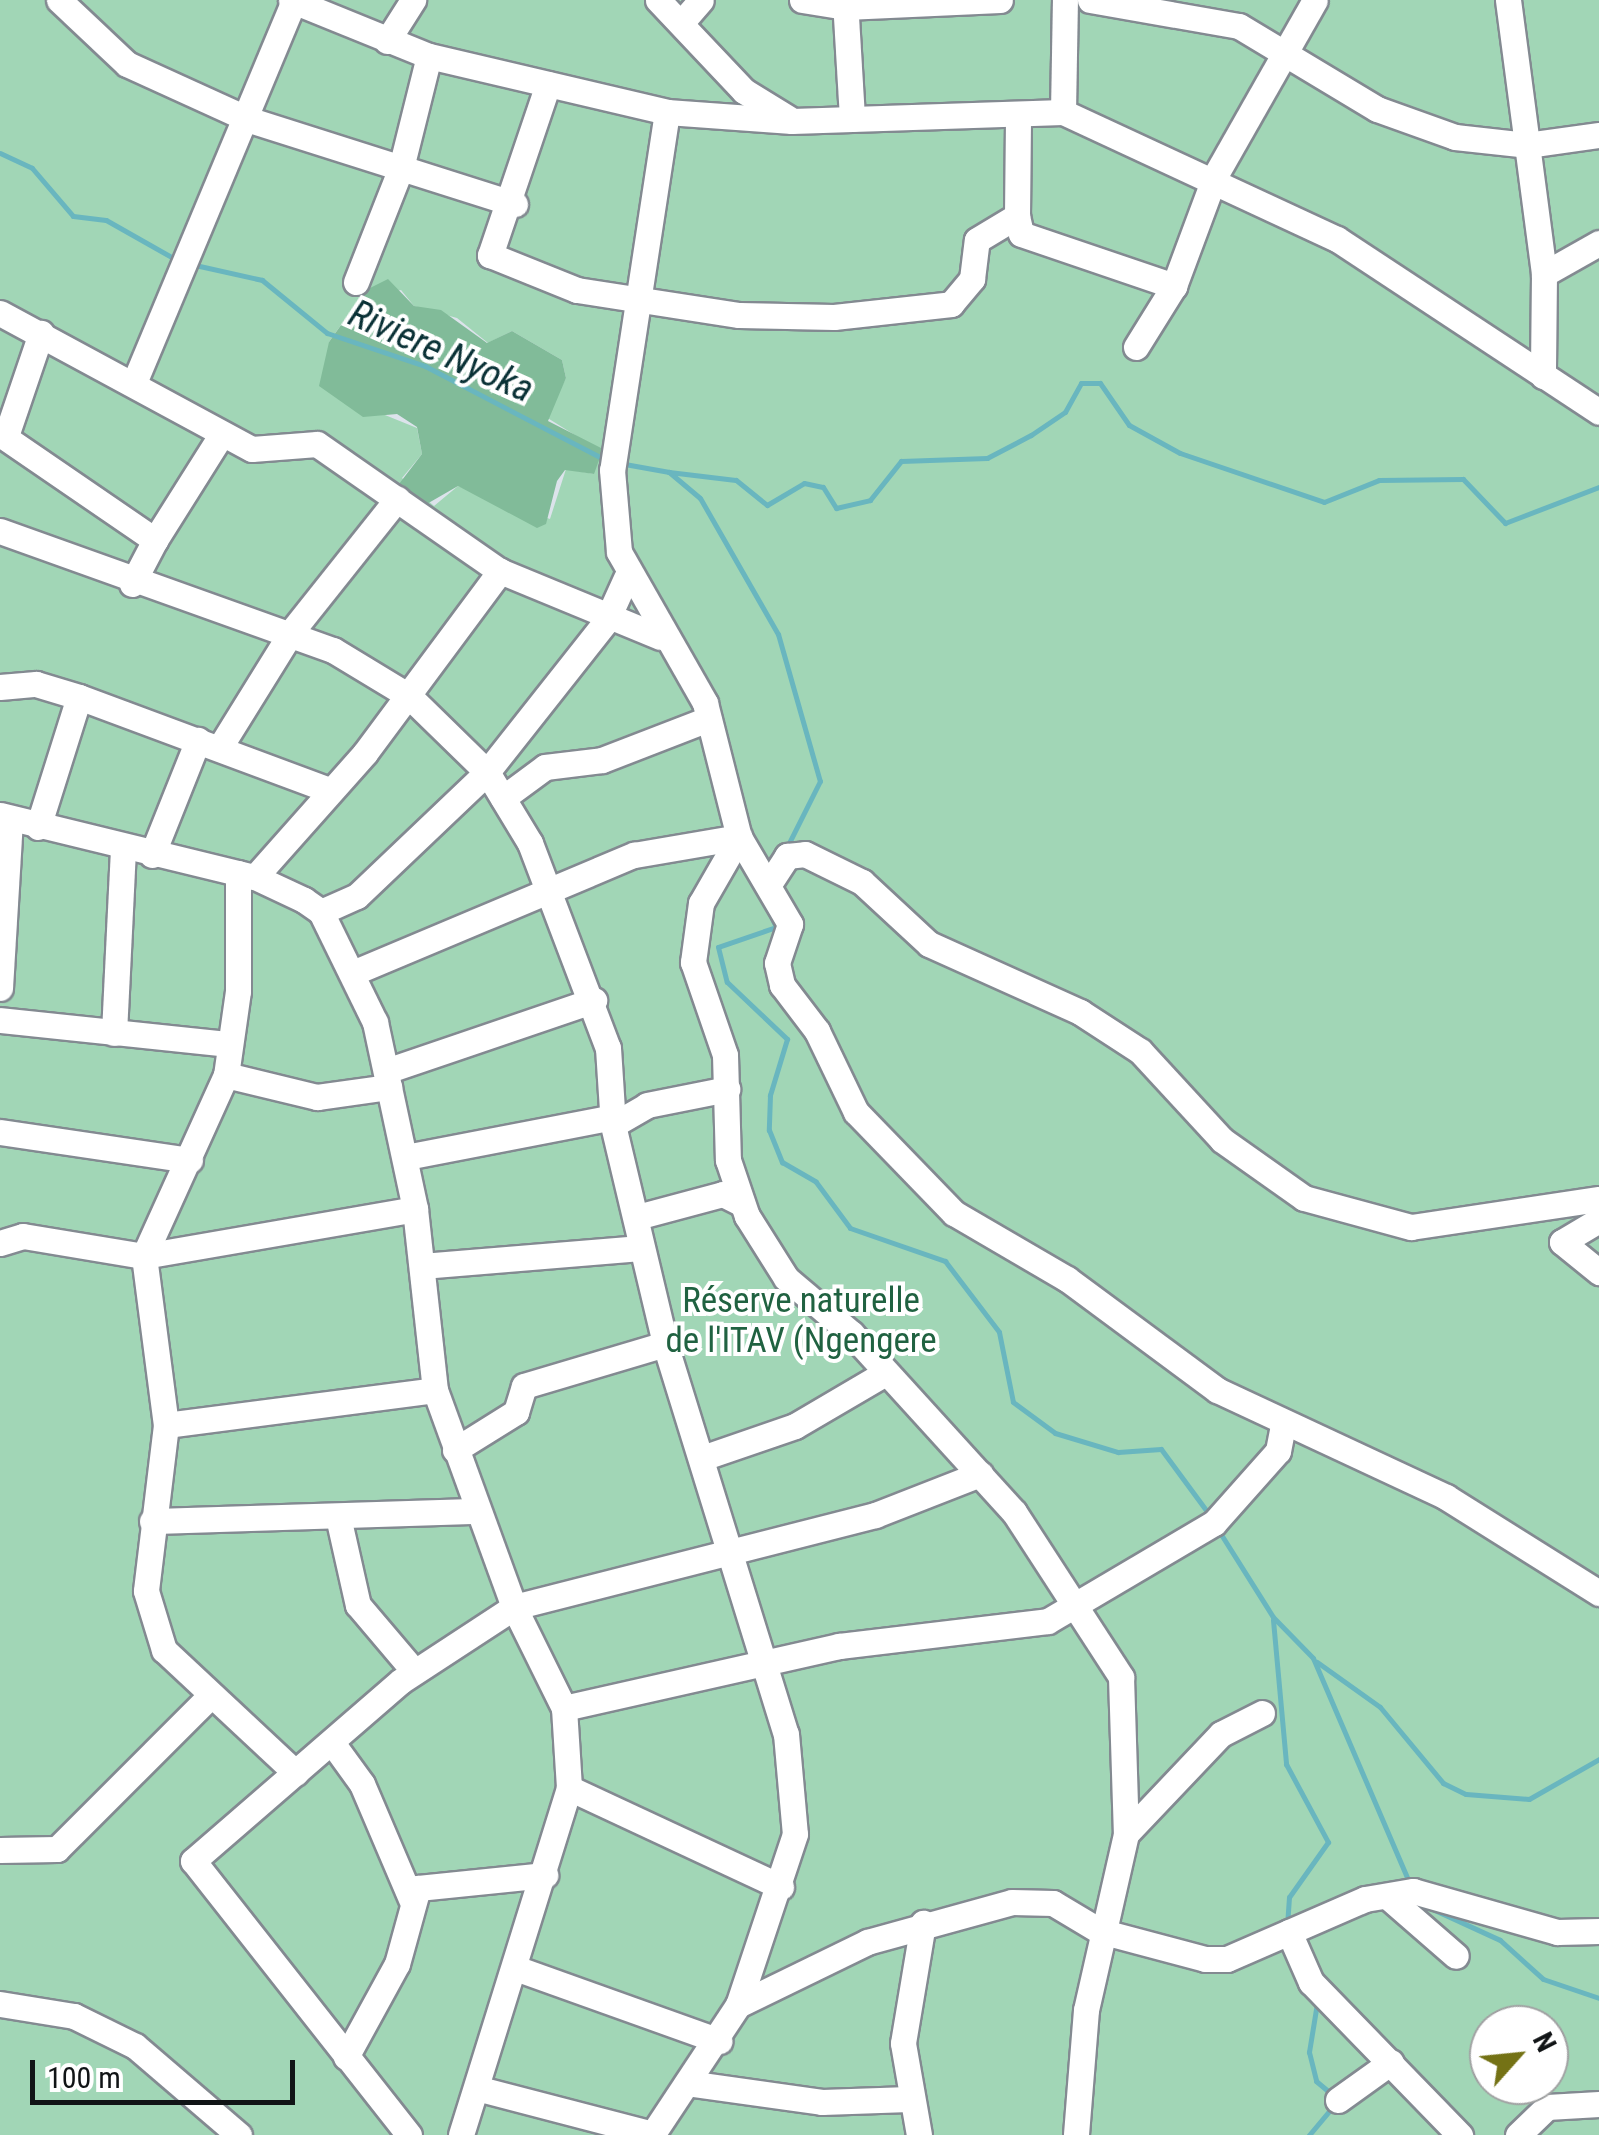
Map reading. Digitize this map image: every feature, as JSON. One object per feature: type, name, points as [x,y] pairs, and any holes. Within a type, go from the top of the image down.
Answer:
[{"type":"street","points":[[60,0],[127,64],[250,120],[515,204]]},
{"type":"street","points":[[134,383],[188,248],[250,120],[292,0],[429,56],[667,112],[792,121],[1018,120],[1064,112],[1215,176],[1337,239],[1599,412]]},
{"type":"street","points":[[386,41],[413,0]]},
{"type":"street","points":[[658,0],[744,90],[792,121]]},
{"type":"street","points":[[681,23],[701,0]]},
{"type":"street","points":[[802,0],[845,4],[1000,0]]},
{"type":"street","points":[[1064,0],[1064,112]]},
{"type":"street","points":[[1090,0],[1239,26],[1410,124],[1527,145],[1599,135]]},
{"type":"street","points":[[1136,347],[1174,286],[1215,176],[1316,0]]},
{"type":"street","points":[[1508,0],[1544,274],[1543,376]]},
{"type":"street","points":[[845,4],[852,119]]},
{"type":"street","points":[[356,282],[402,168],[429,56]]},
{"type":"street","points":[[548,84],[515,204],[490,256],[641,302],[834,318],[952,304],[972,280],[977,240],[1016,216]]},
{"type":"street","points":[[660,637],[626,578],[614,462],[667,112]]},
{"type":"street","points":[[1018,120],[1016,216],[1020,234],[1174,286]]},
{"type":"street","points":[[1544,274],[1599,243]]},
{"type":"street","points":[[0,313],[252,450],[317,444],[500,571],[607,620],[677,645],[708,719],[739,836],[790,924],[777,963],[782,985],[817,1031],[856,1112],[898,1163],[1022,1260],[1066,1278],[1217,1390],[1283,1425],[1446,1497],[1599,1592]]},
{"type":"street","points":[[41,334],[3,435],[156,540]]},
{"type":"street","points":[[132,584],[221,435]]},
{"type":"street","points":[[152,855],[209,743],[397,499]]},
{"type":"street","points":[[0,531],[132,584],[292,631],[409,696],[487,772],[503,798],[550,886],[594,1000],[613,1121],[637,1217],[640,1248],[665,1344],[734,1550],[766,1660],[794,1798],[782,1887],[738,2005],[719,2041],[653,2134],[480,2090]]},
{"type":"street","points":[[296,1773],[164,1650],[150,1616],[152,1521],[166,1425],[144,1256],[226,1075],[246,875],[409,696],[500,571]]},
{"type":"street","points":[[321,912],[357,896],[487,772],[607,620],[626,578]]},
{"type":"street","points":[[0,687],[36,684],[79,697],[326,789]]},
{"type":"street","points":[[38,827],[79,697]]},
{"type":"street","points":[[503,798],[545,767],[602,760],[708,719]]},
{"type":"street","points":[[0,988],[5,817],[123,851],[246,875],[321,912],[355,972],[388,1079],[406,1157],[434,1390],[475,1511],[514,1607],[564,1708],[569,1788],[518,1969],[480,2090],[461,2135]]},
{"type":"street","points":[[355,972],[550,886],[634,855],[739,836]]},
{"type":"street","points":[[739,836],[700,902],[694,935],[726,1089],[728,1160],[742,1203],[786,1278],[851,1332],[882,1375],[980,1474],[1080,1607],[1121,1677],[1126,1834],[1100,1931],[1076,2135]]},
{"type":"street","points":[[114,1033],[123,851]]},
{"type":"street","points":[[765,876],[787,856],[805,854],[862,882],[929,944],[1080,1012],[1140,1050],[1222,1140],[1304,1198],[1411,1227],[1599,1199]]},
{"type":"street","points":[[226,1075],[317,1097],[388,1079],[594,1000]]},
{"type":"street","points":[[0,1020],[229,1044]]},
{"type":"street","points":[[406,1157],[613,1121],[647,1105],[726,1089]]},
{"type":"street","points":[[0,1132],[190,1160]]},
{"type":"street","points":[[637,1217],[723,1194],[742,1203]]},
{"type":"street","points":[[0,1243],[23,1236],[144,1256],[415,1209]]},
{"type":"street","points":[[1599,1220],[1562,1242],[1599,1272]]},
{"type":"street","points":[[422,1266],[640,1248]]},
{"type":"street","points":[[455,1450],[516,1412],[524,1386],[665,1344]]},
{"type":"street","points":[[704,1457],[794,1426],[882,1375]]},
{"type":"street","points":[[166,1425],[434,1390]]},
{"type":"street","points":[[564,1708],[766,1660],[1014,1627],[1080,1607],[1239,1502],[1278,1452],[1283,1425]]},
{"type":"street","points":[[409,2135],[193,1861],[414,1672],[514,1607],[875,1515],[980,1474]]},
{"type":"street","points":[[152,1521],[338,1521],[475,1511]]},
{"type":"street","points":[[338,1521],[358,1605],[414,1672]]},
{"type":"street","points":[[0,1850],[58,1849],[211,1695]]},
{"type":"street","points":[[1126,1834],[1221,1734],[1262,1713]]},
{"type":"street","points":[[333,1744],[362,1784],[412,1899]]},
{"type":"street","points":[[569,1788],[782,1887]]},
{"type":"street","points":[[346,2057],[397,1964],[418,1888],[545,1875]]},
{"type":"street","points":[[738,2005],[923,1923],[1053,1903],[1100,1931],[1205,1959],[1395,1894],[1436,1897],[1557,1932],[1599,1931]]},
{"type":"street","points":[[1395,1894],[1456,1956]]},
{"type":"street","points":[[919,2135],[909,2098],[904,2032],[923,1923]]},
{"type":"street","points":[[1289,1932],[1311,1982],[1460,2135]]},
{"type":"street","points":[[518,1969],[719,2041]]},
{"type":"street","points":[[0,2004],[74,2016],[135,2046],[239,2135]]},
{"type":"street","points":[[1338,2100],[1390,2062]]},
{"type":"street","points":[[687,2082],[822,2102],[909,2098]]},
{"type":"street","points":[[1518,2135],[1547,2107],[1599,2104]]},
{"type":"green space","name":"Réserve naturelle de l'ITAV (Ngengere","points":[[0,0],[1599,0],[1599,2135],[0,2135]],"holes":[[[401,290],[414,306],[457,318],[488,343],[512,331],[562,360],[566,378],[546,417],[578,437],[594,474],[566,469],[550,519],[458,486],[434,506],[402,478],[422,454],[417,428],[380,413],[329,342],[357,302]]]},
{"type":"green space","points":[[388,279],[414,306],[441,310],[487,343],[512,331],[562,360],[566,378],[548,421],[603,449],[594,474],[565,470],[557,481],[546,524],[537,528],[458,486],[425,505],[399,484],[422,454],[417,427],[397,414],[363,417],[319,386],[329,342],[366,290]]},
{"type":"waterway","name":"Riviere Nyoka","points":[[0,153],[32,168],[73,216],[106,220],[175,259]]},
{"type":"waterway","name":"Riviere Nyoka","points":[[195,265],[262,280],[327,333],[425,366],[604,459]]},
{"type":"waterway","points":[[669,472],[736,480],[767,505],[804,483],[823,487],[836,508],[870,500],[901,461],[987,458],[1065,412],[1081,383],[1100,383],[1129,425],[1180,453],[1324,502],[1379,480],[1463,479],[1505,523],[1599,487]]},
{"type":"waterway","points":[[619,463],[669,472],[700,498],[778,634],[820,781],[788,845]]},
{"type":"waterway","points":[[757,885],[776,927],[718,947],[727,982],[787,1039],[770,1095],[769,1130],[782,1162],[816,1182],[850,1228],[945,1261],[999,1332],[1013,1402],[1055,1433],[1118,1452],[1161,1449],[1209,1514]]},
{"type":"waterway","points":[[1217,1528],[1273,1617],[1313,1658],[1409,1882]]},
{"type":"waterway","points":[[1273,1620],[1286,1764],[1328,1842],[1289,1897],[1287,1923]]},
{"type":"waterway","points":[[1317,1662],[1380,1707],[1443,1783],[1466,1794],[1529,1799],[1599,1759]]},
{"type":"waterway","points":[[1417,1902],[1500,1940],[1543,1979],[1599,1998]]},
{"type":"waterway","points":[[1317,2003],[1309,2052],[1316,2081],[1334,2096]]},
{"type":"waterway","points":[[1309,2135],[1335,2104]]}]
